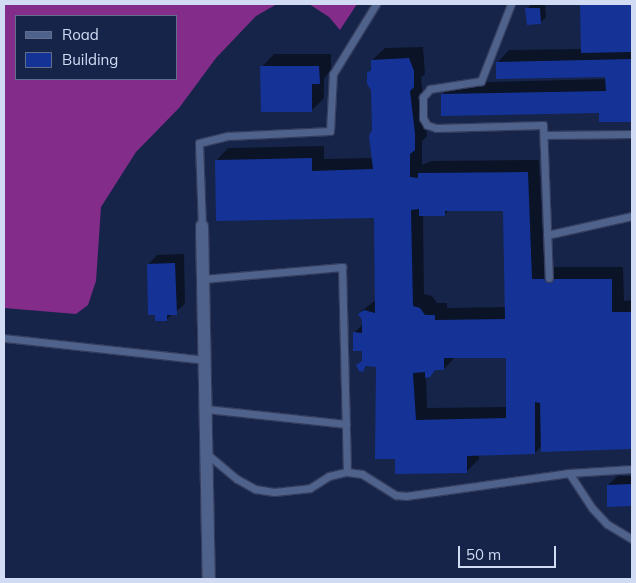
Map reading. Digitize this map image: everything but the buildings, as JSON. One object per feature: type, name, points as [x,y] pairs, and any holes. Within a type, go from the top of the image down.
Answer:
[{"type":"street","points":[[202,226],[209,579]]},
{"type":"lane","points":[[202,226],[199,143],[228,136],[330,131],[332,74],[376,4]]},
{"type":"lane","points":[[511,4],[485,77],[476,84],[438,86],[430,89],[423,97],[422,118],[427,125],[436,128],[544,125],[548,278]]},
{"type":"lane","points":[[544,135],[632,134]]},
{"type":"lane","points":[[547,235],[632,216]]},
{"type":"lane","points":[[203,279],[342,267],[347,472]]},
{"type":"lane","points":[[4,338],[204,360]]},
{"type":"lane","points":[[206,409],[346,424]]},
{"type":"lane","points":[[206,453],[237,479],[255,489],[274,492],[310,488],[329,476],[347,472],[362,474],[396,495],[406,496],[569,473],[632,469]]},
{"type":"lane","points":[[569,473],[592,508],[607,524],[632,540]]},
{"type":"shaded area","points":[[4,4],[277,4],[256,16],[216,58],[179,108],[136,152],[101,207],[96,281],[88,305],[76,314],[4,308]]},
{"type":"shaded area","points":[[309,4],[357,4],[340,30],[329,17]]}]
